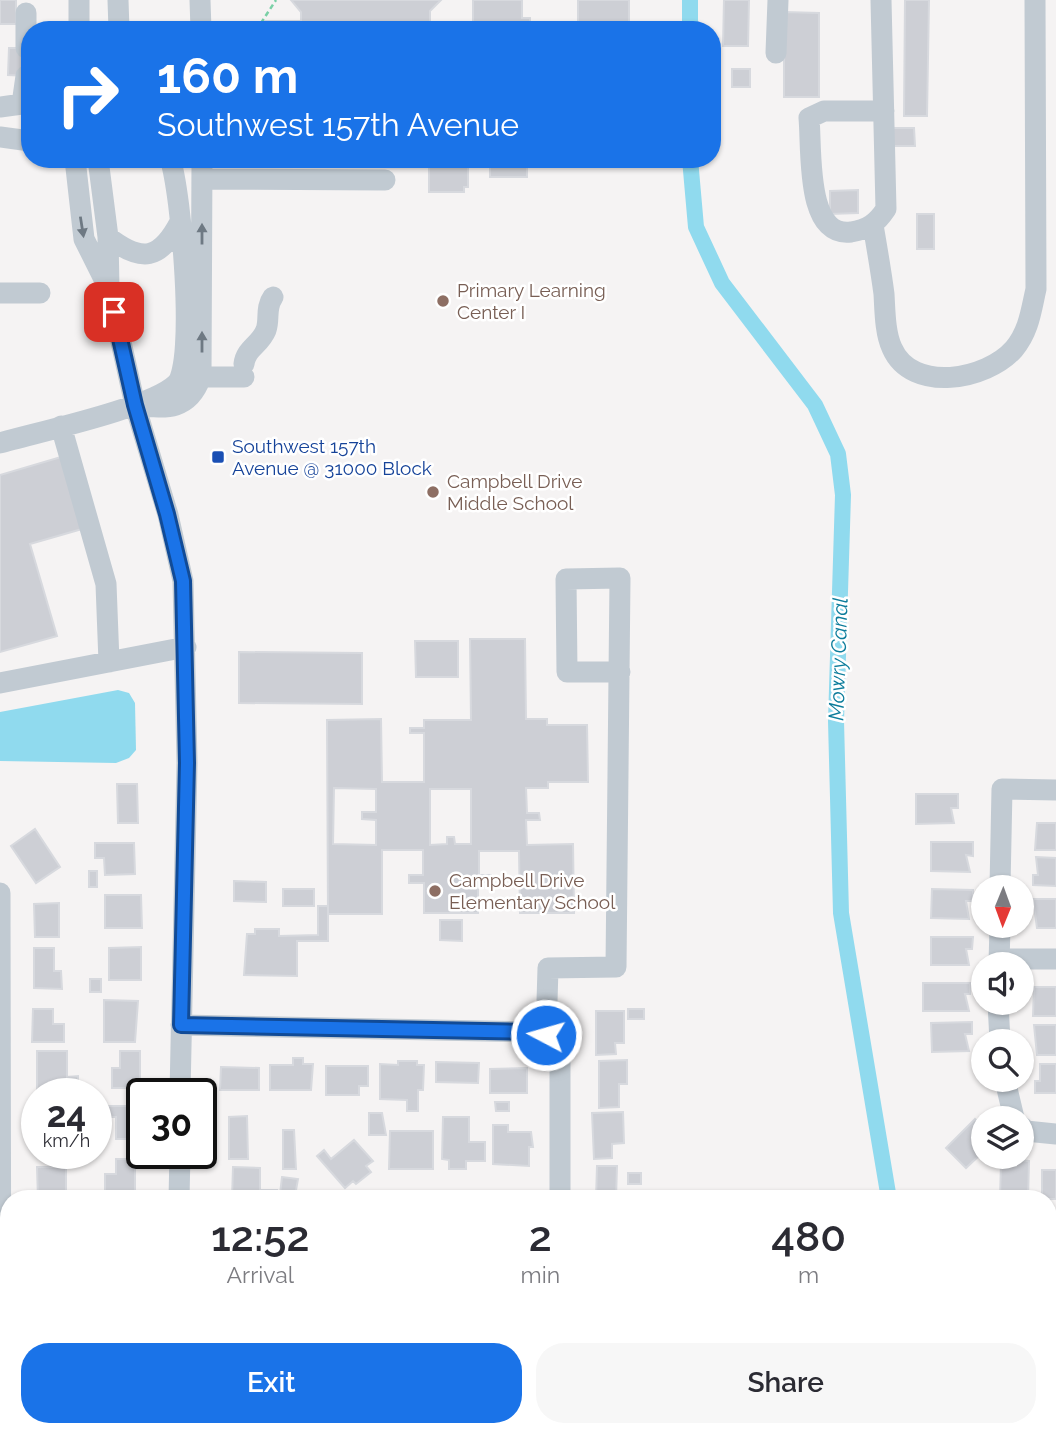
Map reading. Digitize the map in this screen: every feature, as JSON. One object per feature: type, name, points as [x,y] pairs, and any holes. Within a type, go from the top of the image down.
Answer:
[{"type":"street","points":[[79,0],[79,21]]},
{"type":"street","points":[[118,0],[119,21]]},
{"type":"street","points":[[200,0],[206,21]]},
{"type":"street","points":[[776,53],[778,0]]},
{"type":"street","points":[[881,0],[884,111],[886,209],[873,225],[845,232],[831,230],[821,219],[815,195],[809,118],[824,111],[884,111]]},
{"type":"street","points":[[873,225],[892,348],[905,366],[927,375],[969,375],[995,364],[1013,349],[1029,325],[1036,289],[1035,0]]},
{"type":"street","points":[[26,13],[26,21]]},
{"type":"street","points":[[0,107],[21,104]]},
{"type":"street","points":[[0,135],[21,131]]},
{"type":"street","points":[[0,135],[21,139]]},
{"type":"street","points":[[76,168],[84,239],[109,288]]},
{"type":"street","points":[[99,168],[108,237],[109,288],[135,405],[167,514],[183,581],[186,647],[180,1078]]},
{"type":"street","points":[[0,443],[135,405],[170,389],[184,373],[184,254],[178,189],[172,168]]},
{"type":"street","points":[[135,405],[168,409],[180,406],[197,389],[201,377],[202,169],[385,180]]},
{"type":"street","points":[[108,237],[125,251],[154,253],[165,247],[180,222]]},
{"type":"street","points":[[0,293],[40,293]]},
{"type":"street","points":[[201,377],[244,371],[247,352],[267,328],[267,306],[272,297]]},
{"type":"street","points":[[61,426],[106,584],[109,662]]},
{"type":"street","points":[[546,1035],[548,968],[616,967],[620,672],[620,578],[566,579],[567,671],[620,672]]},
{"type":"street","points":[[0,683],[186,647]]},
{"type":"street","points":[[1000,875],[1002,789],[1056,790]]},
{"type":"street","points":[[0,893],[2,1190]]},
{"type":"street","points":[[1034,960],[1056,959]]},
{"type":"street","points":[[181,1025],[530,1032],[546,1035],[556,1044],[560,1059],[560,1190]]},
{"type":"street","points":[[1034,1131],[1056,1134]]},
{"type":"street","points":[[179,1190],[180,1169]]},
{"type":"path","points":[[263,21],[276,0]]},
{"type":"water","points":[[118,690],[129,693],[135,703],[136,750],[129,758],[116,763],[0,761],[0,712]]},
{"type":"building","points":[[0,0],[16,0],[16,24],[0,24]]},
{"type":"building","points":[[291,0],[441,0],[430,11],[430,21],[301,21],[301,12]]},
{"type":"building","points":[[473,0],[522,0],[522,18],[530,18],[530,21],[473,21]]},
{"type":"building","points":[[578,0],[629,0],[629,21],[578,21]]},
{"type":"building","points":[[724,0],[749,0],[748,46],[723,46]]},
{"type":"building","points":[[905,0],[929,0],[927,116],[904,116]]},
{"type":"building","points":[[784,12],[819,13],[819,97],[784,97]]},
{"type":"building","points":[[9,48],[21,48],[21,76],[8,75]]},
{"type":"building","points":[[732,69],[750,69],[750,87],[732,87]]},
{"type":"building","points":[[892,128],[914,128],[915,146],[892,146]]},
{"type":"building","points":[[429,168],[468,168],[468,187],[464,187],[464,192],[429,192]]},
{"type":"building","points":[[490,168],[527,168],[527,177],[490,177]]},
{"type":"building","points":[[858,190],[858,213],[830,214],[830,191]]},
{"type":"building","points":[[917,214],[934,214],[934,249],[917,249]]},
{"type":"building","points":[[61,457],[82,529],[30,544],[57,636],[0,652],[0,475]]},
{"type":"building","points":[[470,639],[525,639],[526,719],[547,719],[547,725],[587,725],[588,782],[548,782],[548,788],[526,788],[527,813],[539,813],[540,820],[526,820],[527,845],[573,844],[574,913],[520,913],[519,851],[479,851],[479,875],[491,875],[491,882],[478,882],[478,913],[424,913],[424,883],[409,883],[409,875],[423,875],[423,850],[382,850],[382,914],[328,914],[327,720],[381,719],[382,782],[424,782],[424,733],[410,733],[410,728],[424,728],[424,720],[471,720]],"holes":[[[334,788],[376,789],[376,812],[362,812],[362,819],[376,820],[376,845],[333,844]],[[430,789],[471,789],[471,844],[455,844],[454,837],[447,837],[447,844],[430,845]]]},
{"type":"building","points":[[415,641],[458,641],[458,677],[416,677]]},
{"type":"building","points":[[239,652],[362,653],[362,704],[239,703]]},
{"type":"building","points":[[117,784],[137,784],[138,823],[118,823]]},
{"type":"building","points":[[916,794],[958,794],[958,808],[951,808],[954,823],[916,824]]},
{"type":"building","points":[[1037,823],[1056,823],[1056,850],[1035,850]]},
{"type":"building","points":[[35,829],[60,867],[36,883],[11,846]]},
{"type":"building","points":[[931,842],[973,842],[973,856],[966,855],[970,872],[931,871]]},
{"type":"building","points":[[95,843],[134,843],[135,874],[105,875],[104,858],[95,858]]},
{"type":"building","points":[[1036,857],[1056,858],[1056,886],[1034,885],[1034,875],[1038,875]]},
{"type":"building","points":[[89,871],[97,871],[97,887],[89,887]]},
{"type":"building","points":[[234,881],[266,882],[266,902],[234,901]]},
{"type":"building","points":[[283,889],[314,889],[314,906],[283,906]]},
{"type":"building","points":[[932,889],[971,890],[971,901],[966,901],[969,919],[931,918]]},
{"type":"building","points":[[105,895],[141,895],[142,928],[105,928]]},
{"type":"building","points":[[1034,899],[1056,899],[1056,928],[1037,928]]},
{"type":"building","points":[[59,903],[59,937],[35,937],[34,904]]},
{"type":"building","points":[[318,906],[328,906],[328,941],[297,941],[297,976],[244,975],[247,934],[255,934],[255,929],[279,929],[279,936],[318,935]]},
{"type":"building","points":[[440,920],[462,920],[462,941],[440,940]]},
{"type":"building","points":[[931,937],[973,938],[972,949],[966,949],[969,965],[931,965]]},
{"type":"building","points":[[141,947],[141,980],[109,980],[109,948]]},
{"type":"building","points":[[34,948],[54,948],[54,971],[61,971],[62,989],[34,988]]},
{"type":"building","points":[[90,979],[101,979],[101,992],[90,992]]},
{"type":"building","points":[[923,983],[970,983],[970,994],[965,994],[969,1011],[923,1011]]},
{"type":"building","points":[[1034,987],[1056,987],[1056,1016],[1033,1016]]},
{"type":"building","points":[[104,1000],[138,1001],[135,1042],[104,1042]]},
{"type":"building","points":[[33,1009],[53,1009],[53,1024],[64,1024],[64,1042],[32,1042]]},
{"type":"building","points":[[628,1009],[644,1009],[644,1019],[628,1019]]},
{"type":"building","points":[[596,1011],[624,1011],[624,1043],[615,1043],[616,1054],[596,1055]]},
{"type":"building","points":[[972,1022],[971,1034],[965,1034],[969,1051],[932,1052],[931,1023]]},
{"type":"building","points":[[1034,1025],[1056,1025],[1056,1055],[1037,1055]]},
{"type":"building","points":[[37,1051],[67,1051],[67,1077],[78,1076],[78,1078],[37,1078]]},
{"type":"building","points":[[120,1051],[140,1051],[140,1078],[126,1078],[126,1088],[112,1088],[112,1068],[120,1068]]},
{"type":"building","points":[[293,1058],[303,1058],[303,1064],[313,1064],[311,1090],[270,1090],[270,1065],[293,1065]]},
{"type":"building","points":[[627,1060],[627,1084],[619,1084],[619,1107],[599,1108],[599,1061]]},
{"type":"building","points":[[398,1061],[417,1061],[417,1065],[424,1065],[423,1090],[418,1090],[418,1111],[407,1111],[407,1100],[380,1099],[380,1064],[398,1065]]},
{"type":"building","points":[[436,1062],[479,1063],[478,1083],[436,1082]]},
{"type":"building","points":[[1040,1064],[1056,1064],[1056,1093],[1035,1093],[1035,1081],[1040,1081]]},
{"type":"building","points":[[326,1066],[368,1066],[368,1086],[359,1086],[359,1095],[326,1095]]},
{"type":"building","points":[[221,1067],[259,1068],[259,1090],[220,1090]]},
{"type":"building","points":[[527,1068],[527,1093],[490,1093],[490,1069]]},
{"type":"building","points":[[495,1102],[509,1102],[509,1111],[496,1111]]},
{"type":"building","points":[[112,1106],[126,1106],[126,1139],[116,1139],[116,1117],[112,1117]]},
{"type":"building","points":[[623,1112],[624,1143],[612,1144],[612,1158],[594,1159],[592,1113]]},
{"type":"building","points":[[369,1113],[382,1113],[386,1135],[369,1135]]},
{"type":"building","points":[[247,1116],[248,1159],[229,1159],[229,1117]]},
{"type":"building","points":[[443,1117],[469,1117],[469,1142],[485,1142],[485,1161],[466,1161],[466,1169],[449,1169],[449,1160],[442,1159]]},
{"type":"building","points":[[971,1123],[971,1163],[966,1168],[946,1148]]},
{"type":"building","points":[[493,1125],[508,1125],[508,1132],[531,1132],[533,1147],[529,1147],[529,1166],[493,1164]]},
{"type":"building","points":[[283,1130],[294,1130],[296,1169],[283,1169]]},
{"type":"building","points":[[390,1131],[433,1131],[433,1169],[389,1169]]},
{"type":"building","points":[[354,1140],[373,1161],[366,1166],[371,1172],[356,1184],[353,1181],[345,1188],[317,1156],[324,1150],[331,1159]]},
{"type":"building","points":[[116,1159],[126,1159],[126,1169],[135,1169],[135,1190],[105,1190],[105,1174],[116,1174]]},
{"type":"building","points":[[597,1166],[617,1166],[616,1190],[596,1190]]},
{"type":"building","points":[[233,1167],[260,1168],[260,1190],[232,1190]]},
{"type":"building","points":[[37,1169],[66,1169],[66,1190],[38,1190]]},
{"type":"building","points":[[1001,1169],[1029,1169],[1028,1190],[1000,1190]]},
{"type":"building","points":[[1042,1170],[1056,1170],[1056,1190],[1042,1190]]},
{"type":"building","points":[[628,1173],[641,1173],[641,1184],[628,1184]]},
{"type":"building","points":[[282,1177],[298,1179],[296,1190],[280,1190]]},
{"type":"waterway","name":"Mowry Canal","points":[[690,0],[690,21]]},
{"type":"waterway","name":"Mowry Canal","points":[[691,168],[696,227],[722,283],[815,405],[838,454],[843,495],[836,721],[841,913],[887,1190]]},
{"type":"place","name":"Primary Learning Center I","points":[[443,301]]},
{"type":"place","name":"Southwest 157th Avenue @ 31000 Block","points":[[218,457]]},
{"type":"place","name":"Campbell Drive Middle School","points":[[433,492]]},
{"type":"place","name":"Campbell Drive Elementary School","points":[[435,891]]},
{"type":"route","points":[[114,312],[135,405],[167,514],[183,581],[187,661],[187,763],[181,1025],[530,1032],[546,1035]]}]
